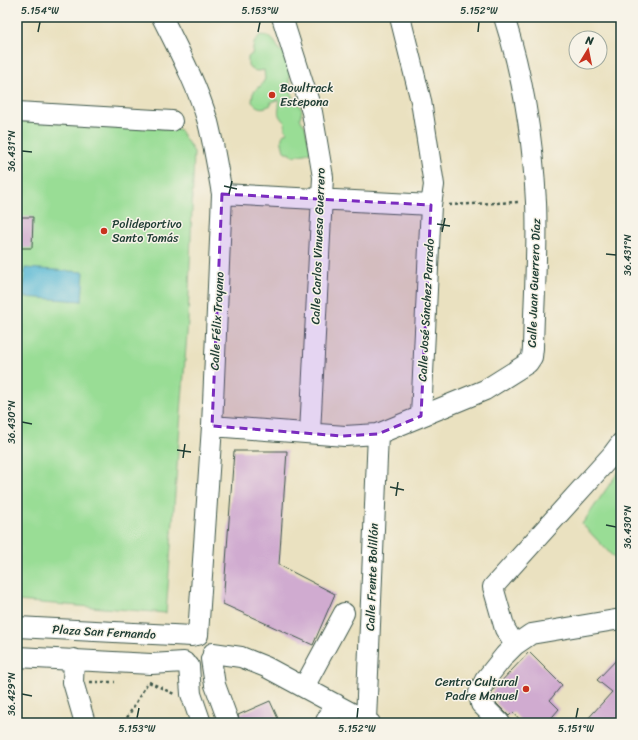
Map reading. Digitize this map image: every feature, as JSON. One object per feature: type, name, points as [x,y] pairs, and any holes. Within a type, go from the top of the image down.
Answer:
[{"type":"street","name":"Calle Félix Troyano","points":[[162,17],[188,69],[207,120],[216,157],[222,194],[212,426],[195,636]]},
{"type":"street","name":"Calle Carlos Vinuesa Guerrero","points":[[282,17],[312,112],[323,177],[310,433]]},
{"type":"street","name":"Calle José Sánchez Parrado","points":[[400,17],[421,101],[434,184],[431,205],[421,416]]},
{"type":"street","name":"Calle Juan Guerrero Díaz","points":[[212,426],[345,436],[378,434],[485,390],[528,363],[532,357],[537,230],[533,155],[525,105],[511,40],[504,17]]},
{"type":"street","points":[[17,112],[172,121]]},
{"type":"street","points":[[222,194],[431,205]]},
{"type":"street","name":"Calle Frente Bolillón","points":[[368,721],[378,434]]},
{"type":"street","points":[[515,645],[505,629],[493,586],[612,455],[621,443]]},
{"type":"street","points":[[304,687],[344,613]]},
{"type":"street","points":[[500,723],[481,704],[479,693],[485,680],[515,645],[531,634],[621,619]]},
{"type":"street","name":"Plaza San Fernando","points":[[17,628],[195,636]]},
{"type":"street","points":[[212,656],[208,664],[195,668],[187,664],[181,657],[180,650],[186,639],[195,636],[204,637],[209,641],[213,647],[212,656],[215,685],[229,723]]},
{"type":"street","points":[[212,656],[241,657],[260,664],[368,721]]},
{"type":"street","points":[[17,657],[151,664],[187,664]]},
{"type":"street","points":[[74,659],[73,682],[85,723]]},
{"type":"street","points":[[187,664],[191,694],[202,723]]},
{"type":"street","points":[[326,723],[336,704]]},
{"type":"path","points":[[431,205],[536,202]]},
{"type":"path","points":[[73,682],[118,682]]},
{"type":"path","points":[[124,723],[148,682],[140,682]]},
{"type":"highlighted area","points":[[222,194],[431,205],[421,416],[378,434],[343,436],[212,426]]},
{"type":"green space","name":"Bowltrack Estepona","points":[[260,35],[267,36],[275,42],[280,51],[288,52],[293,69],[289,80],[293,99],[298,101],[302,111],[300,118],[305,126],[311,151],[305,154],[293,156],[284,151],[282,138],[287,132],[285,130],[285,123],[279,116],[278,100],[271,102],[271,105],[263,108],[256,106],[252,102],[253,93],[258,87],[260,87],[265,79],[264,70],[254,70],[248,65],[248,57],[252,54],[254,43]]},
{"type":"green space","points":[[17,120],[179,129],[194,152],[188,320],[166,613],[17,601]]},
{"type":"green space","points":[[621,468],[621,565],[582,524]]},
{"type":"water","points":[[25,268],[84,272],[82,301],[23,297]]},
{"type":"building","points":[[17,217],[33,217],[32,248],[17,248]]},
{"type":"building","points":[[234,451],[287,451],[279,565],[335,594],[313,645],[223,604]]},
{"type":"building","name":"Centro Cultural Padre Manuel","points":[[529,652],[562,685],[550,700],[559,709],[547,723],[523,723],[513,712],[509,716],[496,703],[498,701],[491,694]]},
{"type":"building","points":[[621,655],[621,723],[584,723],[612,692],[597,680]]},
{"type":"building","points":[[270,701],[280,723],[240,723],[238,715]]},
{"type":"place","name":"Bowltrack Estepona","points":[[272,95]]},
{"type":"place","name":"Polideportivo Santo Tomás","points":[[104,231]]},
{"type":"place","name":"Centro Cultural Padre Manuel","points":[[526,689]]}]
